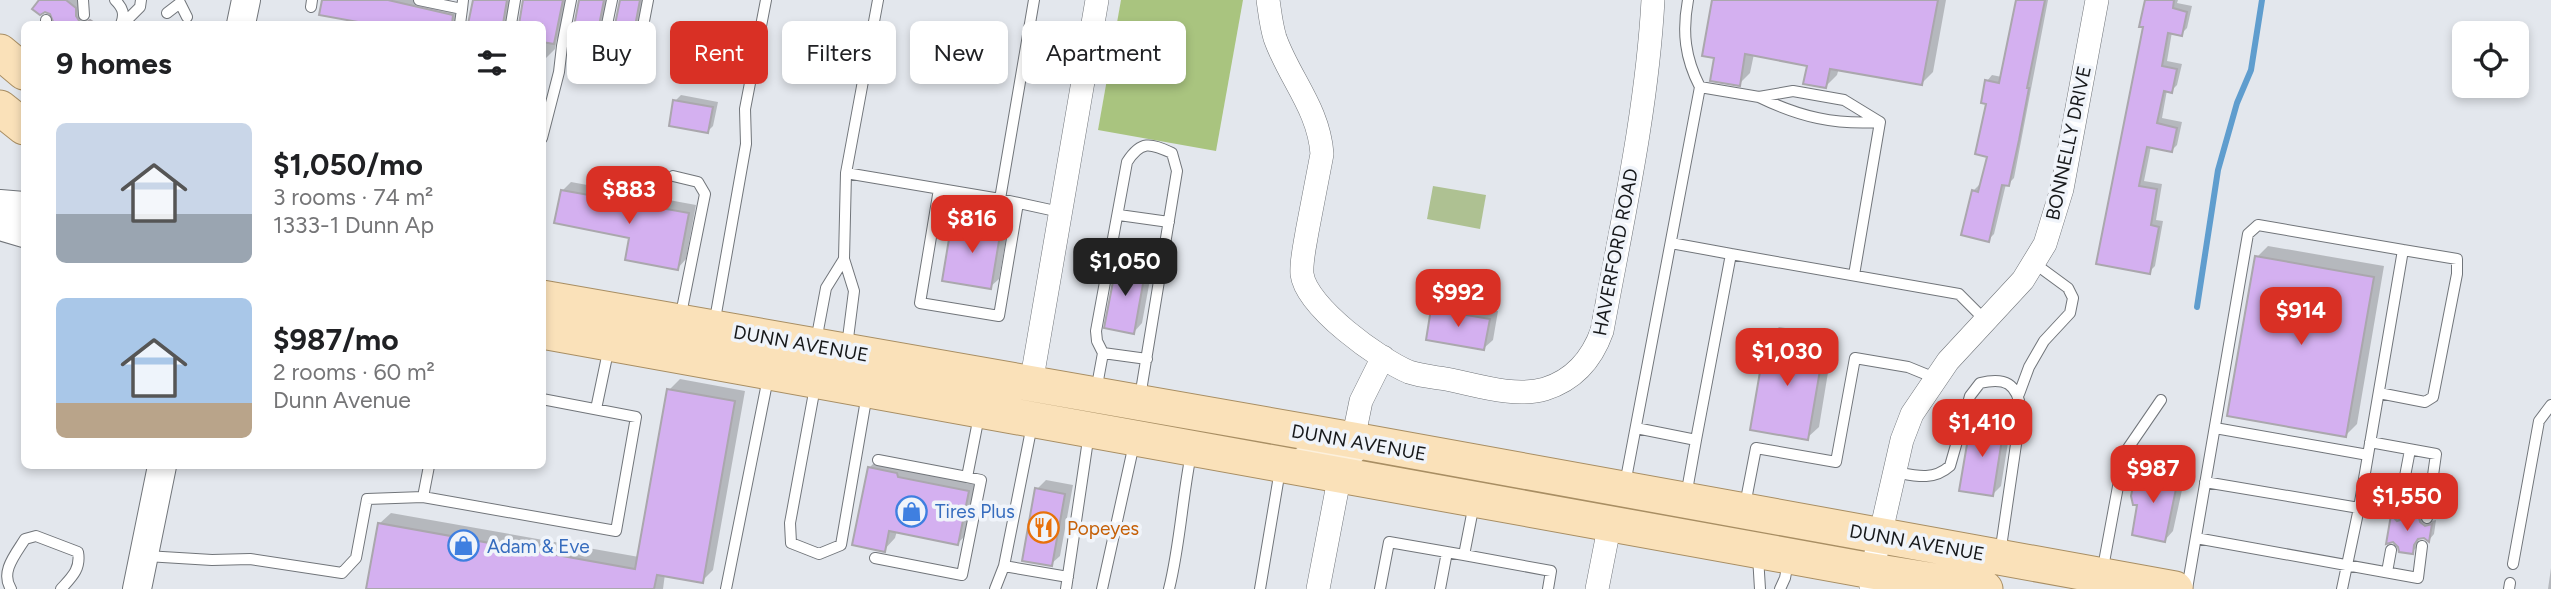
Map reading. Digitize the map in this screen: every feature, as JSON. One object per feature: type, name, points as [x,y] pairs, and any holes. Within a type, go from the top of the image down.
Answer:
[{"type":"main road","points":[[0,52],[21,70]]},
{"type":"main road","points":[[0,108],[21,125]]},
{"type":"main road","name":"DUNN AVENUE","points":[[546,299],[1353,440],[2175,589]]},
{"type":"main road","points":[[610,343],[614,335],[630,329],[680,331],[697,325]]},
{"type":"main road","name":"DUNN AVENUE","points":[[546,332],[1774,552],[1871,580],[1985,589]]},
{"type":"main road","points":[[968,408],[971,395],[1016,394],[1031,383]]},
{"type":"main road","points":[[1290,465],[1322,453],[1345,454],[1351,449],[1353,440]]},
{"type":"main road","points":[[1340,474],[1344,467],[1351,463],[1368,460],[1395,461],[1411,451]]},
{"type":"street","points":[[242,21],[246,0]]},
{"type":"street","points":[[1031,383],[1097,0]]},
{"type":"street","name":"HAVERFORD ROAD","points":[[1268,0],[1276,40],[1313,114],[1321,143],[1322,154],[1303,255],[1302,275],[1311,296],[1329,317],[1382,357],[1410,372],[1515,392],[1545,389],[1568,380],[1597,347],[1638,130],[1651,37],[1653,0]]},
{"type":"street","name":"BONNELLY DRIVE","points":[[1871,580],[1902,440],[1912,414],[1935,378],[1984,319],[2023,280],[2045,244],[2062,189],[2096,0]]},
{"type":"street","points":[[0,204],[21,205]]},
{"type":"street","points":[[0,226],[21,232]]},
{"type":"street","points":[[1353,440],[1361,401],[1382,357]]},
{"type":"street","points":[[137,589],[161,469]]},
{"type":"street","points":[[1318,589],[1340,474]]},
{"type":"street","points":[[1597,589],[1610,523]]},
{"type":"lane","points":[[115,0],[122,6],[123,21]]},
{"type":"lane","points":[[125,21],[140,7],[141,0]]},
{"type":"lane","points":[[419,0],[463,4]]},
{"type":"lane","points":[[512,21],[515,0]]},
{"type":"lane","points":[[546,122],[559,72],[571,0]]},
{"type":"lane","points":[[612,0],[602,49],[606,62],[635,68],[648,0]]},
{"type":"lane","points":[[697,325],[746,144],[745,109],[766,0]]},
{"type":"lane","points":[[831,349],[854,292],[844,259],[846,173],[878,0]]},
{"type":"lane","points":[[1000,199],[1034,0]]},
{"type":"lane","points":[[1624,490],[1700,87],[1685,48],[1684,21],[1688,0]]},
{"type":"lane","points":[[79,2],[84,15]]},
{"type":"lane","points":[[172,19],[179,2]]},
{"type":"lane","points":[[1700,87],[1759,97],[1789,112],[1815,118],[1851,124],[1880,122]]},
{"type":"lane","points":[[1759,97],[1793,91],[1844,100],[1880,122]]},
{"type":"lane","points":[[1853,275],[1880,122]]},
{"type":"lane","points":[[1095,396],[1102,353],[1096,331],[1127,162],[1134,150],[1143,145],[1158,146],[1172,153],[1177,171],[1139,404]]},
{"type":"lane","points":[[846,173],[1060,212]]},
{"type":"lane","points":[[673,176],[698,182],[705,194],[697,325]]},
{"type":"lane","points":[[939,189],[920,303],[999,316],[1018,203]]},
{"type":"lane","points":[[1119,215],[1168,222]]},
{"type":"lane","points":[[2187,589],[2248,234],[2258,225],[2456,259],[2457,274],[2433,397],[2425,402],[2379,393]]},
{"type":"lane","points":[[1671,243],[1959,294],[1984,319]]},
{"type":"lane","points":[[2342,589],[2359,508],[2403,250]]},
{"type":"lane","points":[[1686,501],[1731,254]]},
{"type":"lane","points":[[831,349],[825,288],[844,259]]},
{"type":"lane","points":[[1999,557],[2017,449],[2021,410],[2019,394],[2029,367],[2044,341],[2070,313],[2073,298],[2068,288],[2034,263]]},
{"type":"lane","points":[[596,409],[610,343]]},
{"type":"lane","points":[[1102,353],[1147,359]]},
{"type":"lane","points":[[1744,511],[1756,448],[1836,462],[1855,358],[1908,367],[1935,378]]},
{"type":"lane","points":[[726,589],[770,372]]},
{"type":"lane","points":[[1895,472],[1925,478],[1950,466],[1970,396],[1980,383],[1996,379],[2008,383],[2019,394]]},
{"type":"lane","points":[[816,380],[790,523],[791,544],[819,554],[841,545],[869,390]]},
{"type":"lane","points":[[144,556],[250,559],[342,573],[356,558],[367,499],[423,497],[616,531],[636,417],[546,400]]},
{"type":"lane","points":[[2101,576],[2124,454],[2161,400]]},
{"type":"lane","points":[[2514,564],[2539,421],[2551,405]]},
{"type":"lane","points":[[967,477],[968,408]]},
{"type":"lane","points":[[995,589],[1004,566],[1034,419]]},
{"type":"lane","points":[[1636,428],[1696,440]]},
{"type":"lane","points":[[2214,428],[2368,455]]},
{"type":"lane","points":[[1066,589],[1090,429]]},
{"type":"lane","points":[[1102,589],[1135,438]]},
{"type":"lane","points":[[2370,442],[2436,454],[2427,518]]},
{"type":"lane","points":[[1169,589],[1192,448]]},
{"type":"lane","points":[[2398,513],[2410,450]]},
{"type":"lane","points":[[875,558],[962,575],[981,480],[877,460]]},
{"type":"lane","points":[[1260,589],[1290,465]]},
{"type":"lane","points":[[423,497],[428,469]]},
{"type":"lane","points":[[2205,482],[2359,508]]},
{"type":"lane","points":[[1464,555],[1475,499]]},
{"type":"lane","points":[[11,589],[6,582],[5,572],[25,539],[36,536],[78,552],[80,562],[76,572],[61,589]]},
{"type":"lane","points":[[2196,538],[2417,578],[2422,546]]},
{"type":"lane","points":[[1380,589],[1389,542],[1551,571],[1548,589]]},
{"type":"lane","points":[[2387,572],[2391,550]]},
{"type":"lane","points":[[1440,589],[1447,552]]},
{"type":"lane","points":[[1760,589],[1774,552]]},
{"type":"lane","points":[[1774,552],[1785,578],[1780,589]]},
{"type":"lane","points":[[1004,566],[1068,577]]},
{"type":"green space","points":[[1121,0],[1243,0],[1216,151],[1098,130],[1106,84],[1186,84],[1186,21],[1117,21]]},
{"type":"green space","points":[[1433,186],[1486,195],[1480,229],[1427,219]]},
{"type":"water","points":[[1450,275],[1485,281],[1482,299],[1446,293]]},
{"type":"building","points":[[39,0],[66,0],[76,8],[79,21],[53,21],[50,14],[45,12],[40,15],[32,9]]},
{"type":"building","points":[[322,0],[388,0],[453,15],[452,21],[352,21],[319,15]]},
{"type":"building","points":[[473,0],[507,0],[504,21],[469,21]]},
{"type":"building","points":[[523,0],[563,0],[554,44],[546,43],[546,21],[520,21]]},
{"type":"building","points":[[579,0],[604,0],[600,21],[575,21]]},
{"type":"building","points":[[620,0],[640,0],[636,21],[616,21]]},
{"type":"building","points":[[1712,0],[1938,0],[1922,85],[1830,69],[1826,88],[1803,84],[1807,66],[1745,54],[1740,86],[1710,81],[1714,58],[1702,56]]},
{"type":"building","points":[[2016,0],[2045,0],[2009,186],[2002,185],[1989,242],[1961,235],[1972,190],[1978,192],[1987,157],[1975,154],[1986,104],[1981,103],[1985,80],[1999,83]]},
{"type":"building","points":[[2145,0],[2174,0],[2173,8],[2187,12],[2182,36],[2168,33],[2162,66],[2177,69],[2172,93],[2164,91],[2157,123],[2177,128],[2172,152],[2147,147],[2139,186],[2157,189],[2151,225],[2159,227],[2150,274],[2096,264],[2143,27],[2139,27]]},
{"type":"building","points":[[673,100],[713,107],[708,133],[669,126]]},
{"type":"building","points":[[561,190],[689,213],[678,270],[625,260],[629,238],[554,223]]},
{"type":"building","points":[[952,221],[1001,229],[991,289],[942,281]]},
{"type":"building","points":[[2255,256],[2374,277],[2346,437],[2227,416]]},
{"type":"building","points":[[1117,261],[1146,267],[1134,334],[1104,328]]},
{"type":"building","points":[[1431,309],[1490,319],[1484,350],[1426,340]]},
{"type":"building","points":[[1766,337],[1824,347],[1808,440],[1750,430]]},
{"type":"building","points":[[667,389],[735,401],[703,583],[657,575],[654,589],[366,589],[378,523],[635,569]]},
{"type":"building","points":[[1971,421],[2004,427],[1993,496],[1959,491]]},
{"type":"building","name":"Tires Plus","points":[[868,467],[897,473],[898,477],[969,491],[958,545],[889,531],[885,552],[852,545]]},
{"type":"building","points":[[2136,471],[2178,479],[2165,542],[2132,535],[2137,505],[2133,505],[2131,496]]},
{"type":"building","name":"Popeyes","points":[[1035,488],[1065,494],[1052,566],[1022,561]]},
{"type":"building","points":[[2406,514],[2419,517],[2425,526],[2432,524],[2429,542],[2424,538],[2418,539],[2413,554],[2399,552],[2393,542],[2386,544],[2391,515],[2397,521],[2403,519]]},
{"type":"waterway","points":[[2197,307],[2218,170],[2237,103],[2251,70],[2262,0]]},
{"type":"place","name":"Tires Plus","points":[[912,511]]},
{"type":"place","name":"Popeyes","points":[[1044,528]]},
{"type":"place","name":"Adam & Eve","points":[[464,546]]}]
